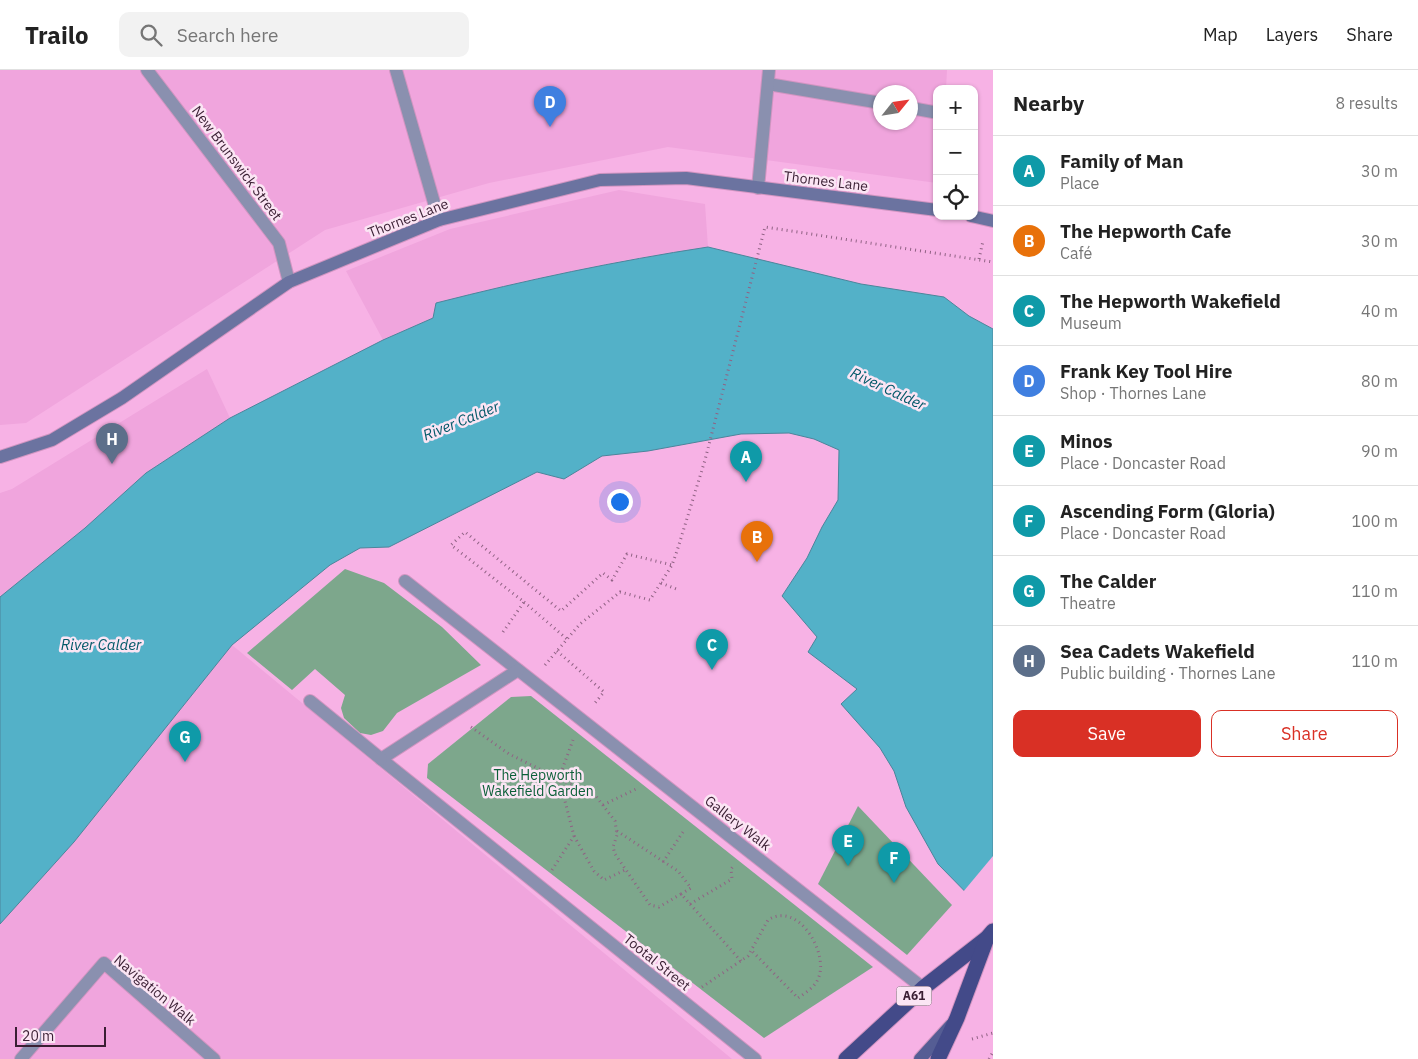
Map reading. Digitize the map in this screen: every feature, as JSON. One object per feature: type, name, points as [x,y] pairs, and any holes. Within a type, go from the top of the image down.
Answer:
[{"type":"highway","name":"A61","points":[[846,1059],[923,988],[990,935]]},
{"type":"highway","name":"A61","points":[[957,1018],[990,935]]},
{"type":"highway","points":[[938,1059],[957,1018]]},
{"type":"main road","name":"A61","points":[[920,1059],[957,1018]]},
{"type":"street","name":"Thornes Lane","points":[[0,457],[60,436],[122,398],[290,282],[440,220],[600,180],[686,178],[933,210]]},
{"type":"street","points":[[978,218],[993,221]]},
{"type":"lane","name":"New Brunswick Street","points":[[147,70],[279,243],[290,282]]},
{"type":"lane","points":[[396,70],[440,220]]},
{"type":"lane","points":[[758,188],[769,70]]},
{"type":"lane","points":[[768,84],[873,102]]},
{"type":"lane","points":[[918,109],[933,112]]},
{"type":"lane","name":"Gallery Walk","points":[[405,582],[923,988]]},
{"type":"lane","points":[[381,759],[518,670]]},
{"type":"lane","name":"Tootal Street","points":[[310,701],[755,1059]]},
{"type":"lane","name":"Navigation Walk","points":[[21,1059],[104,963],[214,1059]]},
{"type":"path","points":[[546,664],[580,624],[620,592],[650,600],[672,565],[705,460],[765,227],[993,262]]},
{"type":"path","points":[[567,639],[524,602],[451,545],[465,532],[561,611],[603,573],[612,580],[627,554],[672,565]]},
{"type":"path","points":[[661,582],[679,590]]},
{"type":"path","points":[[492,649],[524,602]]},
{"type":"path","points":[[557,651],[604,692],[581,720],[558,778],[574,836],[594,872],[604,880],[625,870]]},
{"type":"path","points":[[452,712],[509,754],[558,778],[592,791],[615,821],[616,831],[613,847],[625,870],[650,905],[659,907],[691,888],[678,871],[616,831]]},
{"type":"path","points":[[602,805],[657,778]]},
{"type":"path","points":[[664,862],[697,810]]},
{"type":"path","points":[[541,888],[574,836]]},
{"type":"path","points":[[690,904],[732,879],[731,869],[749,851]]},
{"type":"path","points":[[681,894],[741,961]]},
{"type":"path","points":[[682,1001],[741,961],[752,951],[768,920],[772,917],[788,916],[801,923],[811,934],[818,954],[820,970],[818,979],[798,998],[752,951]]},
{"type":"path","points":[[989,1059],[993,1052]]},
{"type":"shaded area","points":[[0,70],[947,70],[946,85],[933,85],[933,182],[668,147],[489,183],[325,230],[26,423],[0,425]]},
{"type":"shaded area","points":[[619,190],[705,204],[708,247],[626,260],[525,281],[436,303],[433,318],[383,340],[346,271],[450,229]]},
{"type":"shaded area","points":[[207,369],[230,418],[146,473],[85,528],[0,597],[0,493],[12,489]]},
{"type":"shaded area","points":[[232,645],[732,1059],[0,1059],[0,924],[74,842]]},
{"type":"green space","points":[[345,569],[384,583],[442,627],[481,665],[397,713],[383,731],[371,735],[360,733],[344,718],[341,708],[345,695],[315,669],[292,690],[247,653]]},
{"type":"green space","name":"The Hepworth Wakefield Garden","points":[[531,696],[873,967],[764,1038],[427,778],[428,764],[511,697]]},
{"type":"green space","points":[[858,806],[952,905],[907,955],[818,884]]},
{"type":"water","name":"River Calder","points":[[708,247],[861,284],[944,297],[969,316],[993,329],[993,920],[938,864],[906,807],[894,771],[880,748],[841,704],[857,689],[808,652],[817,637],[782,596],[807,558],[838,500],[839,450],[814,439],[789,433],[741,434],[648,451],[602,456],[564,479],[537,472],[389,547],[360,548],[330,565],[232,645],[74,842],[0,924],[0,597],[85,528],[146,473],[230,418],[383,340],[433,318],[436,303],[639,258]]},
{"type":"pier","points":[[993,856],[993,923],[963,892]]},
{"type":"place","name":"Frank Key Tool Hire","points":[[550,127]]},
{"type":"place","name":"Sea Cadets Wakefield","points":[[112,464]]},
{"type":"place","name":"Family of Man","points":[[746,482]]},
{"type":"place","name":"The Hepworth Cafe","points":[[757,562]]},
{"type":"place","name":"The Hepworth Wakefield","points":[[712,670]]},
{"type":"place","name":"The Calder","points":[[185,762]]},
{"type":"place","name":"Minos","points":[[848,866]]},
{"type":"place","name":"Ascending Form (Gloria)","points":[[894,883]]}]
